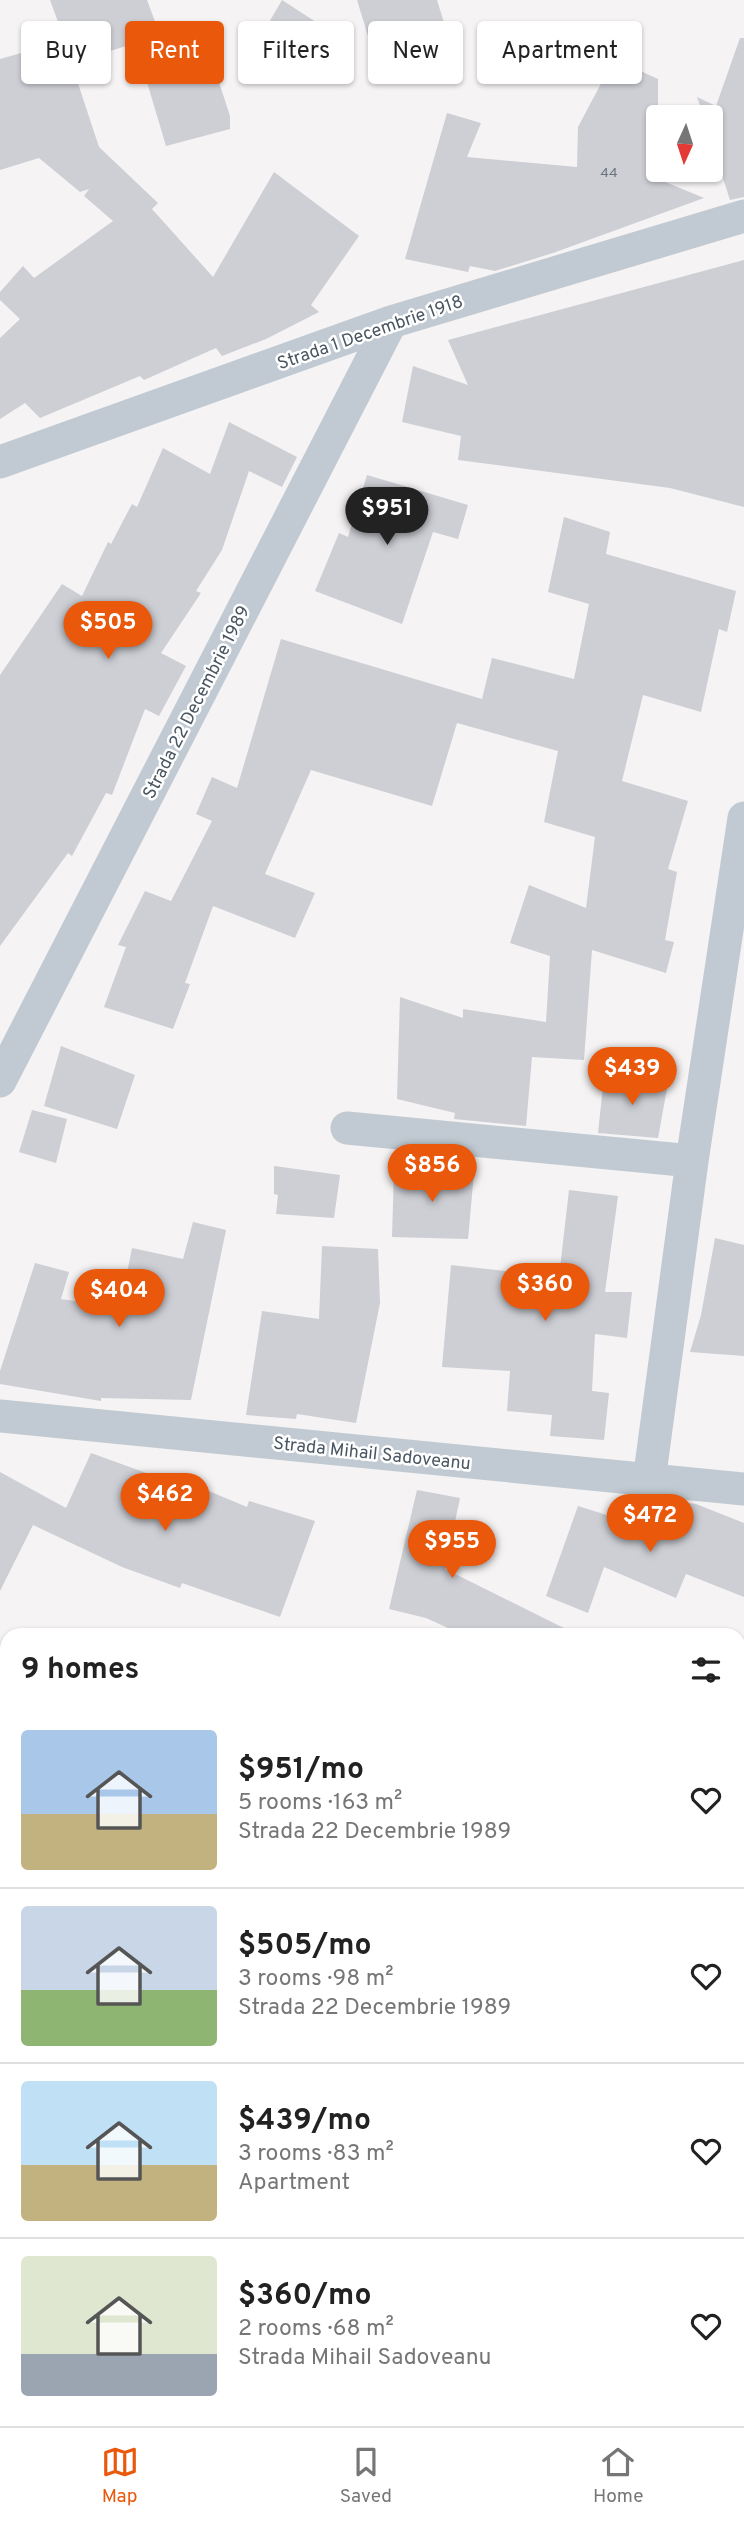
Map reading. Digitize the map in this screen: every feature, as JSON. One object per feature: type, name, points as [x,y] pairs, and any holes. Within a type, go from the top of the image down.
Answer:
[{"type":"street","name":"Strada 1 Decembrie 1918","points":[[0,462],[391,322],[744,216]]},
{"type":"street","name":"Strada 22 Decembrie 1989","points":[[0,1081],[391,322]]},
{"type":"street","points":[[649,1481],[692,1161],[744,818]]},
{"type":"street","points":[[347,1128],[692,1161]]},
{"type":"street","name":"Strada Mihail Sadoveanu","points":[[0,1416],[744,1489]]},
{"type":"building","points":[[50,0],[147,0],[155,21],[125,21],[125,46],[111,51],[111,21],[58,21]]},
{"type":"building","points":[[282,0],[314,21],[270,21]]},
{"type":"building","points":[[357,0],[437,0],[444,21],[368,21],[368,36]]},
{"type":"building","points":[[740,38],[744,38],[744,197],[730,200],[723,178],[723,105],[716,105]]},
{"type":"building","points":[[21,53],[21,84],[78,84],[99,147],[158,203],[152,209],[213,277],[274,172],[359,236],[311,305],[319,312],[266,339],[222,356],[216,348],[144,380],[140,376],[40,418],[25,403],[0,419],[0,338],[20,319],[0,300],[0,292],[23,266],[34,278],[113,221],[84,196],[89,189],[80,192],[39,158],[0,170],[0,59]]},
{"type":"building","points":[[642,72],[658,79],[658,105],[646,105],[646,182],[665,182],[704,198],[553,253],[495,271],[470,266],[468,272],[405,259],[447,113],[481,123],[467,157],[577,167],[578,127],[601,84],[642,84]]},
{"type":"building","points":[[148,84],[220,84],[230,116],[230,129],[166,146]]},
{"type":"building","points":[[697,97],[714,105],[700,105]]},
{"type":"building","points":[[744,260],[744,507],[670,488],[458,460],[461,436],[402,422],[413,366],[468,385],[448,340]]},
{"type":"building","points":[[229,422],[297,457],[282,487],[249,471],[222,550],[196,591],[201,593],[161,653],[186,666],[159,716],[145,709],[112,795],[106,793],[72,856],[68,853],[0,946],[0,675],[62,584],[82,596],[108,542],[111,544],[132,504],[137,507],[163,448],[210,474]]},
{"type":"building","points":[[367,475],[468,505],[458,539],[433,532],[402,624],[315,591],[339,533],[348,537]]},
{"type":"building","points":[[564,517],[610,532],[606,554],[736,591],[727,632],[719,629],[701,712],[643,695],[622,781],[688,801],[668,869],[677,872],[665,940],[674,942],[666,973],[592,950],[584,1060],[532,1057],[526,1126],[454,1119],[455,1113],[397,1099],[400,997],[463,1018],[463,1009],[546,1022],[550,956],[510,943],[529,885],[586,908],[595,837],[544,822],[558,751],[457,723],[432,806],[311,770],[265,874],[315,893],[295,938],[213,906],[185,983],[190,984],[173,1029],[104,1007],[126,947],[118,945],[145,891],[171,901],[212,821],[196,814],[212,777],[237,788],[281,639],[482,699],[492,658],[574,679],[589,604],[548,592]]},
{"type":"building","points":[[61,1046],[135,1075],[117,1129],[44,1106]]},
{"type":"building","points":[[604,1077],[668,1083],[658,1138],[598,1133]]},
{"type":"building","points":[[32,1110],[67,1119],[56,1163],[19,1152]]},
{"type":"building","points":[[274,1166],[340,1175],[334,1218],[276,1214],[278,1195],[274,1194]]},
{"type":"building","points":[[394,1170],[474,1173],[468,1239],[392,1237]]},
{"type":"building","points":[[569,1190],[618,1196],[605,1292],[632,1292],[627,1338],[595,1334],[592,1391],[609,1393],[604,1440],[550,1436],[552,1415],[507,1411],[510,1371],[442,1367],[451,1265],[559,1277]]},
{"type":"building","points":[[193,1222],[226,1230],[191,1400],[101,1398],[101,1401],[0,1384],[0,1371],[35,1263],[69,1272],[61,1299],[120,1308],[132,1248],[183,1259]]},
{"type":"building","points":[[715,1238],[744,1245],[744,1356],[690,1352],[701,1315]]},
{"type":"building","points":[[322,1246],[378,1249],[380,1303],[356,1423],[297,1414],[296,1419],[246,1415],[262,1311],[319,1319]]},
{"type":"building","points":[[91,1453],[171,1482],[173,1476],[247,1507],[249,1501],[315,1521],[280,1617],[182,1583],[180,1588],[122,1567],[33,1525],[0,1591],[0,1472],[66,1508]]},
{"type":"building","points":[[417,1490],[460,1498],[445,1569],[564,1628],[448,1628],[426,1618],[389,1609]]},
{"type":"building","points":[[680,1502],[696,1504],[744,1523],[744,1597],[686,1574],[676,1598],[604,1567],[588,1613],[546,1596],[578,1506],[667,1534]]}]
